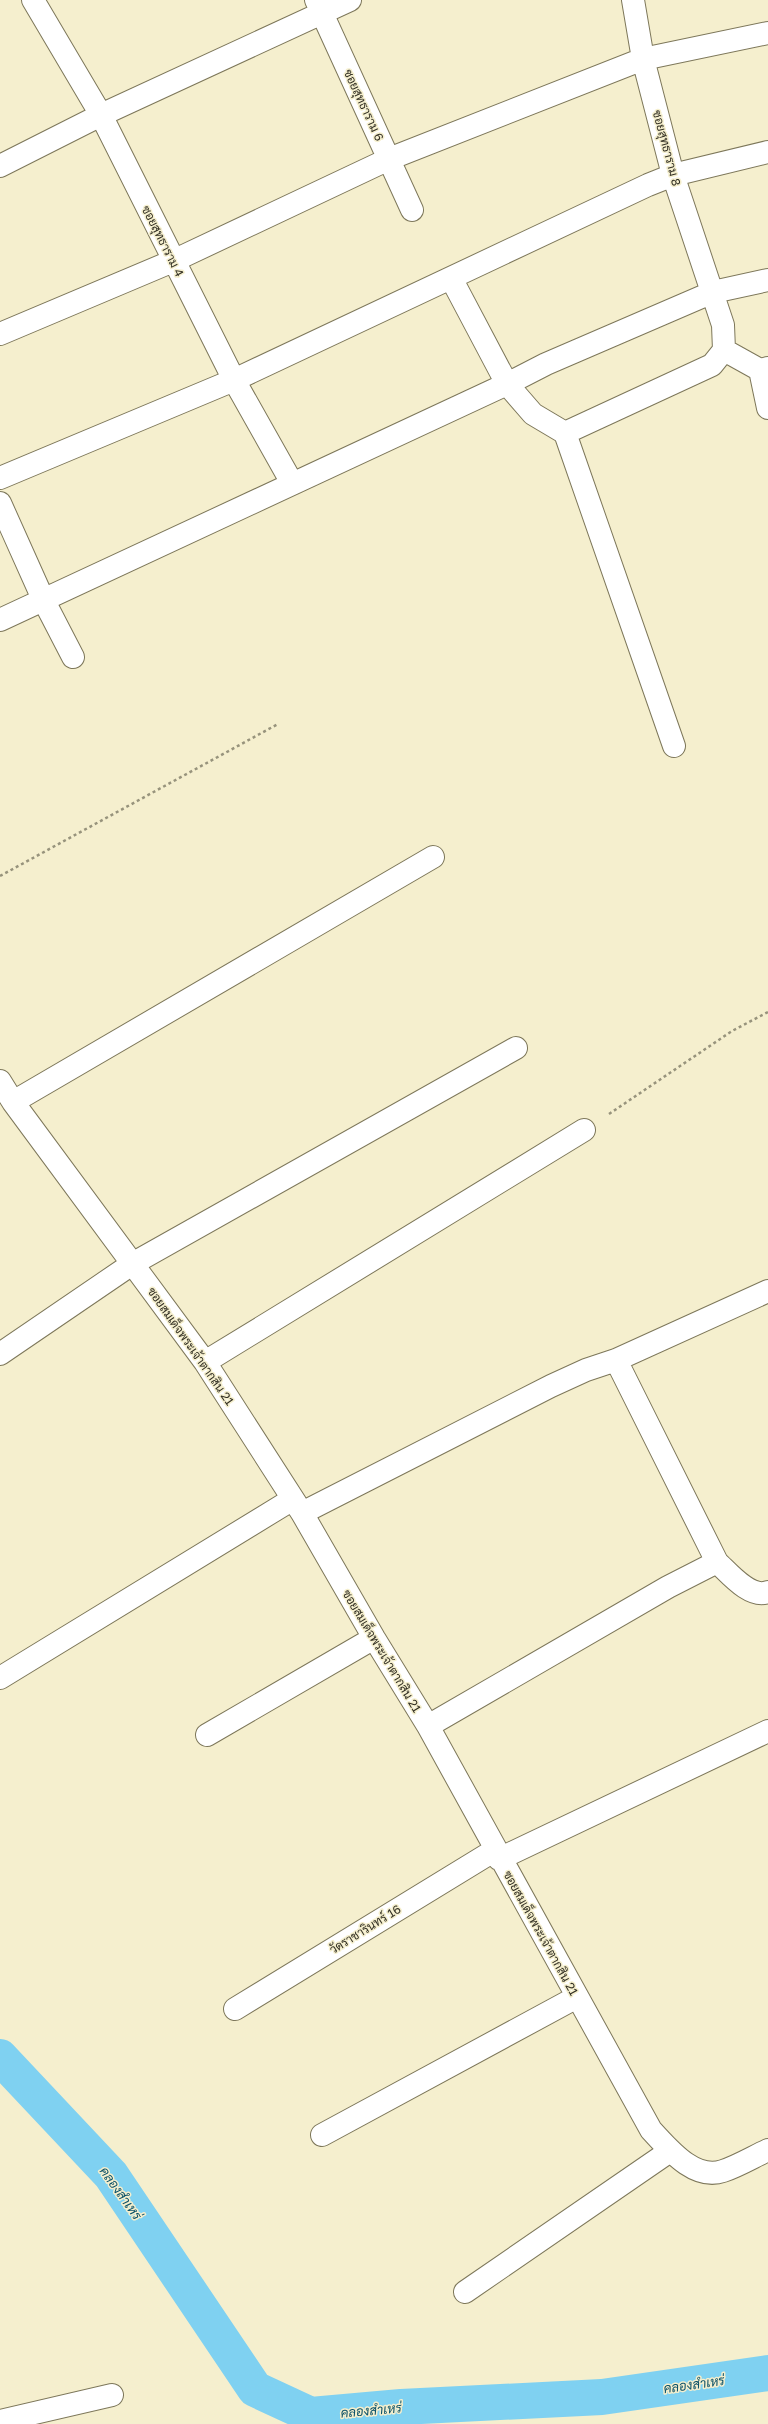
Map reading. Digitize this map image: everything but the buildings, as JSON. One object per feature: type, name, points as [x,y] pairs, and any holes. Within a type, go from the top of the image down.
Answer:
[{"type":"street","name":"ซอยสุทธาราม 4","points":[[33,0],[101,115],[234,380],[292,483]]},
{"type":"street","points":[[0,166],[318,6],[350,0]]},
{"type":"street","name":"ซอยสุทธาราม 8","points":[[633,0],[643,59],[673,175],[723,325],[724,350]]},
{"type":"street","name":"ซอยสุทธาราม 6","points":[[318,6],[412,210]]},
{"type":"street","points":[[0,334],[173,261],[388,159],[643,59],[768,33]]},
{"type":"street","points":[[0,478],[234,380],[648,184],[673,175],[768,152]]},
{"type":"street","points":[[451,278],[507,384],[533,414],[565,433],[674,746]]},
{"type":"street","points":[[0,620],[507,384],[546,364],[713,292],[768,280]]},
{"type":"street","points":[[565,433],[712,364],[724,350],[764,369],[768,408]]},
{"type":"street","points":[[0,503],[43,599],[72,657]]},
{"type":"street","points":[[13,1102],[433,858]]},
{"type":"street","points":[[0,1354],[132,1264],[516,1048]]},
{"type":"street","name":"ซอยสมเด็จพระเจ้าตากสิน 21","points":[[0,1081],[13,1102],[205,1362],[297,1506],[374,1638],[428,1726],[497,1854],[651,2130],[670,2151],[696,2170],[721,2172],[768,2150]]},
{"type":"street","points":[[205,1362],[584,1130]]},
{"type":"street","points":[[0,1678],[297,1506],[586,1370],[616,1360],[768,1291]]},
{"type":"street","points":[[616,1360],[717,1562],[742,1587],[764,1593],[768,1592]]},
{"type":"street","points":[[428,1726],[668,1587],[717,1562]]},
{"type":"street","points":[[207,1735],[374,1638]]},
{"type":"street","name":"วัดราชารินทร์ 16","points":[[235,2009],[497,1854],[768,1731]]},
{"type":"street","points":[[322,2135],[577,1997]]},
{"type":"street","points":[[465,2292],[670,2151]]},
{"type":"street","points":[[0,2421],[112,2395]]},
{"type":"path","points":[[0,876],[278,724]]},
{"type":"path","points":[[584,1130],[732,1031],[768,1012]]},
{"type":"waterway","name":"คลองสำเหร่","points":[[0,2057],[111,2175],[255,2389],[311,2415],[401,2407],[602,2397],[768,2373]]}]
